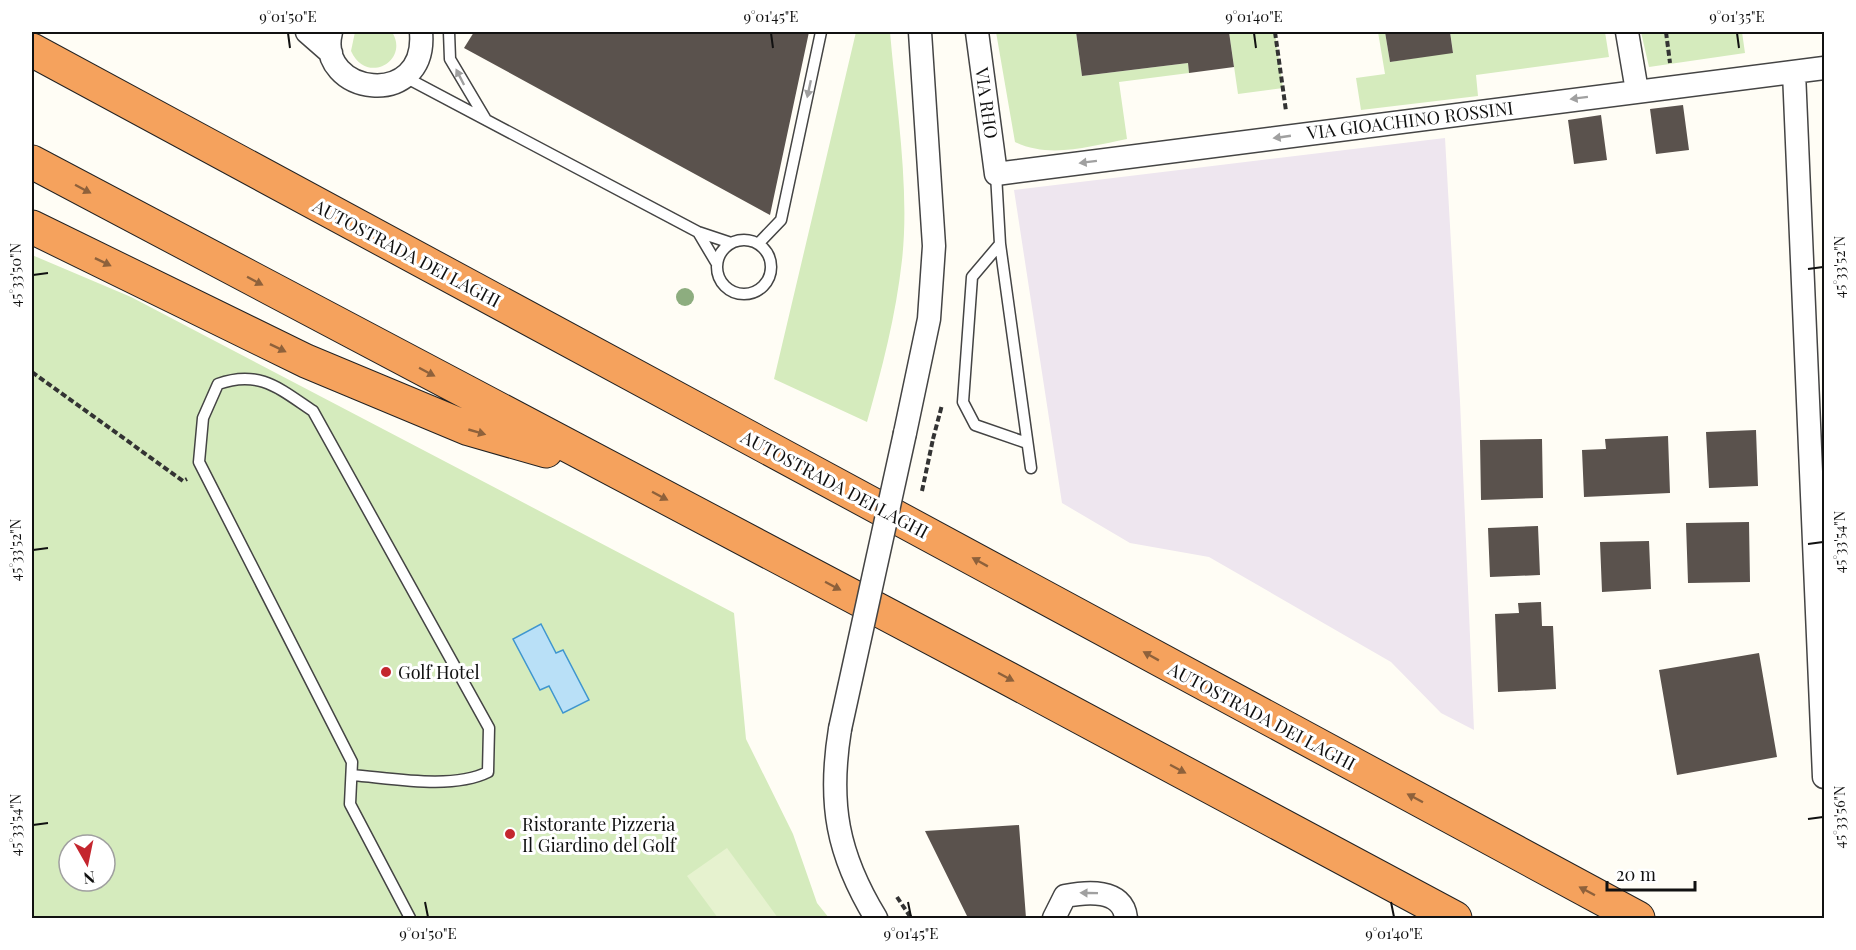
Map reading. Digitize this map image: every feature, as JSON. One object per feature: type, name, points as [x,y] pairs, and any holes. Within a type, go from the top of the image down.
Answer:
[{"type":"highway","name":"AUTOSTRADA DEI LAGHI","points":[[32,50],[1638,918]]},
{"type":"highway","points":[[32,162],[609,469],[1009,678],[1455,918]]},
{"type":"highway","points":[[32,227],[306,361],[458,425],[609,469]]},
{"type":"street","points":[[307,32],[331,42],[339,70],[353,81],[371,87],[389,85],[405,77],[417,63],[423,46],[421,32]]},
{"type":"street","points":[[876,918],[858,890],[838,832],[834,767],[840,729],[929,319],[934,256],[934,210],[920,32]]},
{"type":"street","name":"VIA RHO","points":[[977,32],[996,174]]},
{"type":"street","points":[[1627,32],[1637,91]]},
{"type":"street","name":"VIA GIOACHINO ROSSINI","points":[[996,174],[1824,68]]},
{"type":"street","points":[[1794,72],[1824,777]]},
{"type":"street","points":[[1054,918],[1065,896],[1085,892],[1108,895],[1118,902],[1126,918]]},
{"type":"lane","points":[[450,32],[450,59],[485,118]]},
{"type":"lane","points":[[758,244],[781,220],[821,32]]},
{"type":"lane","points":[[405,77],[698,232],[731,243]]},
{"type":"lane","points":[[996,174],[1000,244],[1030,468]]},
{"type":"lane","points":[[698,232],[717,264],[720,280],[733,292],[749,293],[765,285],[771,267],[765,250],[758,244],[740,240],[724,249],[717,264]]},
{"type":"lane","points":[[1000,244],[972,278],[963,402],[975,426],[1027,443]]},
{"type":"lane","points":[[352,775],[446,782],[476,778],[488,772],[489,728],[313,411],[268,381],[234,379],[218,384],[203,418],[199,462],[352,762],[350,804],[410,918]]},
{"type":"path","points":[[1275,32],[1289,136]]},
{"type":"path","points":[[32,372],[183,481]]},
{"type":"path","points":[[896,895],[911,918]]},
{"type":"shaded area","points":[[1445,138],[1460,401],[1474,730],[1441,713],[1391,662],[1209,557],[1130,543],[1062,503],[1014,190]]},
{"type":"green space","points":[[355,32],[392,32],[396,42],[391,60],[376,68],[367,67],[358,61],[351,51]]},
{"type":"green space","points":[[856,32],[890,32],[904,205],[902,260],[896,301],[867,422],[774,379]]},
{"type":"green space","points":[[996,32],[1076,32],[1082,76],[1188,63],[1189,73],[1119,82],[1127,139],[1071,150],[1042,150],[1015,142]]},
{"type":"green space","points":[[1229,32],[1275,32],[1283,88],[1238,94]]},
{"type":"green space","points":[[1378,32],[1385,32],[1390,62],[1453,52],[1450,32],[1605,32],[1609,57],[1476,75],[1478,96],[1361,110],[1356,78],[1385,74]]},
{"type":"green space","points":[[1641,32],[1742,32],[1745,53],[1649,67]]},
{"type":"green space","points":[[32,255],[131,297],[734,613],[746,739],[793,834],[817,903],[829,918],[32,918]]},
{"type":"green space","points":[[727,848],[778,918],[718,918],[687,876]]},
{"type":"water","points":[[541,624],[556,653],[563,650],[589,700],[563,713],[549,686],[540,690],[513,639]]},
{"type":"building","points":[[474,32],[809,32],[770,215],[464,48]]},
{"type":"building","points":[[1076,32],[1229,32],[1234,67],[1189,73],[1188,63],[1082,76]]},
{"type":"building","points":[[1385,32],[1450,32],[1453,53],[1390,62]]},
{"type":"building","points":[[1683,105],[1689,150],[1656,154],[1650,109]]},
{"type":"building","points":[[1601,115],[1607,160],[1574,164],[1568,120]]},
{"type":"building","points":[[1756,430],[1758,486],[1709,488],[1706,432]]},
{"type":"building","points":[[1668,436],[1670,493],[1584,497],[1582,450],[1606,449],[1605,439]]},
{"type":"building","points":[[1542,439],[1543,498],[1481,500],[1480,440]]},
{"type":"building","points":[[1749,522],[1750,582],[1688,583],[1686,523]]},
{"type":"building","points":[[1538,526],[1540,575],[1490,577],[1488,528]]},
{"type":"building","points":[[1649,541],[1651,589],[1602,592],[1600,542]]},
{"type":"building","points":[[1541,602],[1542,626],[1553,626],[1556,689],[1498,692],[1495,614],[1519,613],[1518,603]]},
{"type":"building","points":[[1759,653],[1777,757],[1677,775],[1659,670]]},
{"type":"building","points":[[1019,825],[1026,918],[968,918],[925,831]]},
{"type":"place","name":"Golf Hotel","points":[[386,672]]},
{"type":"place","name":"Ristorante Pizzeria Il Giardino del Golf","points":[[510,834]]}]
